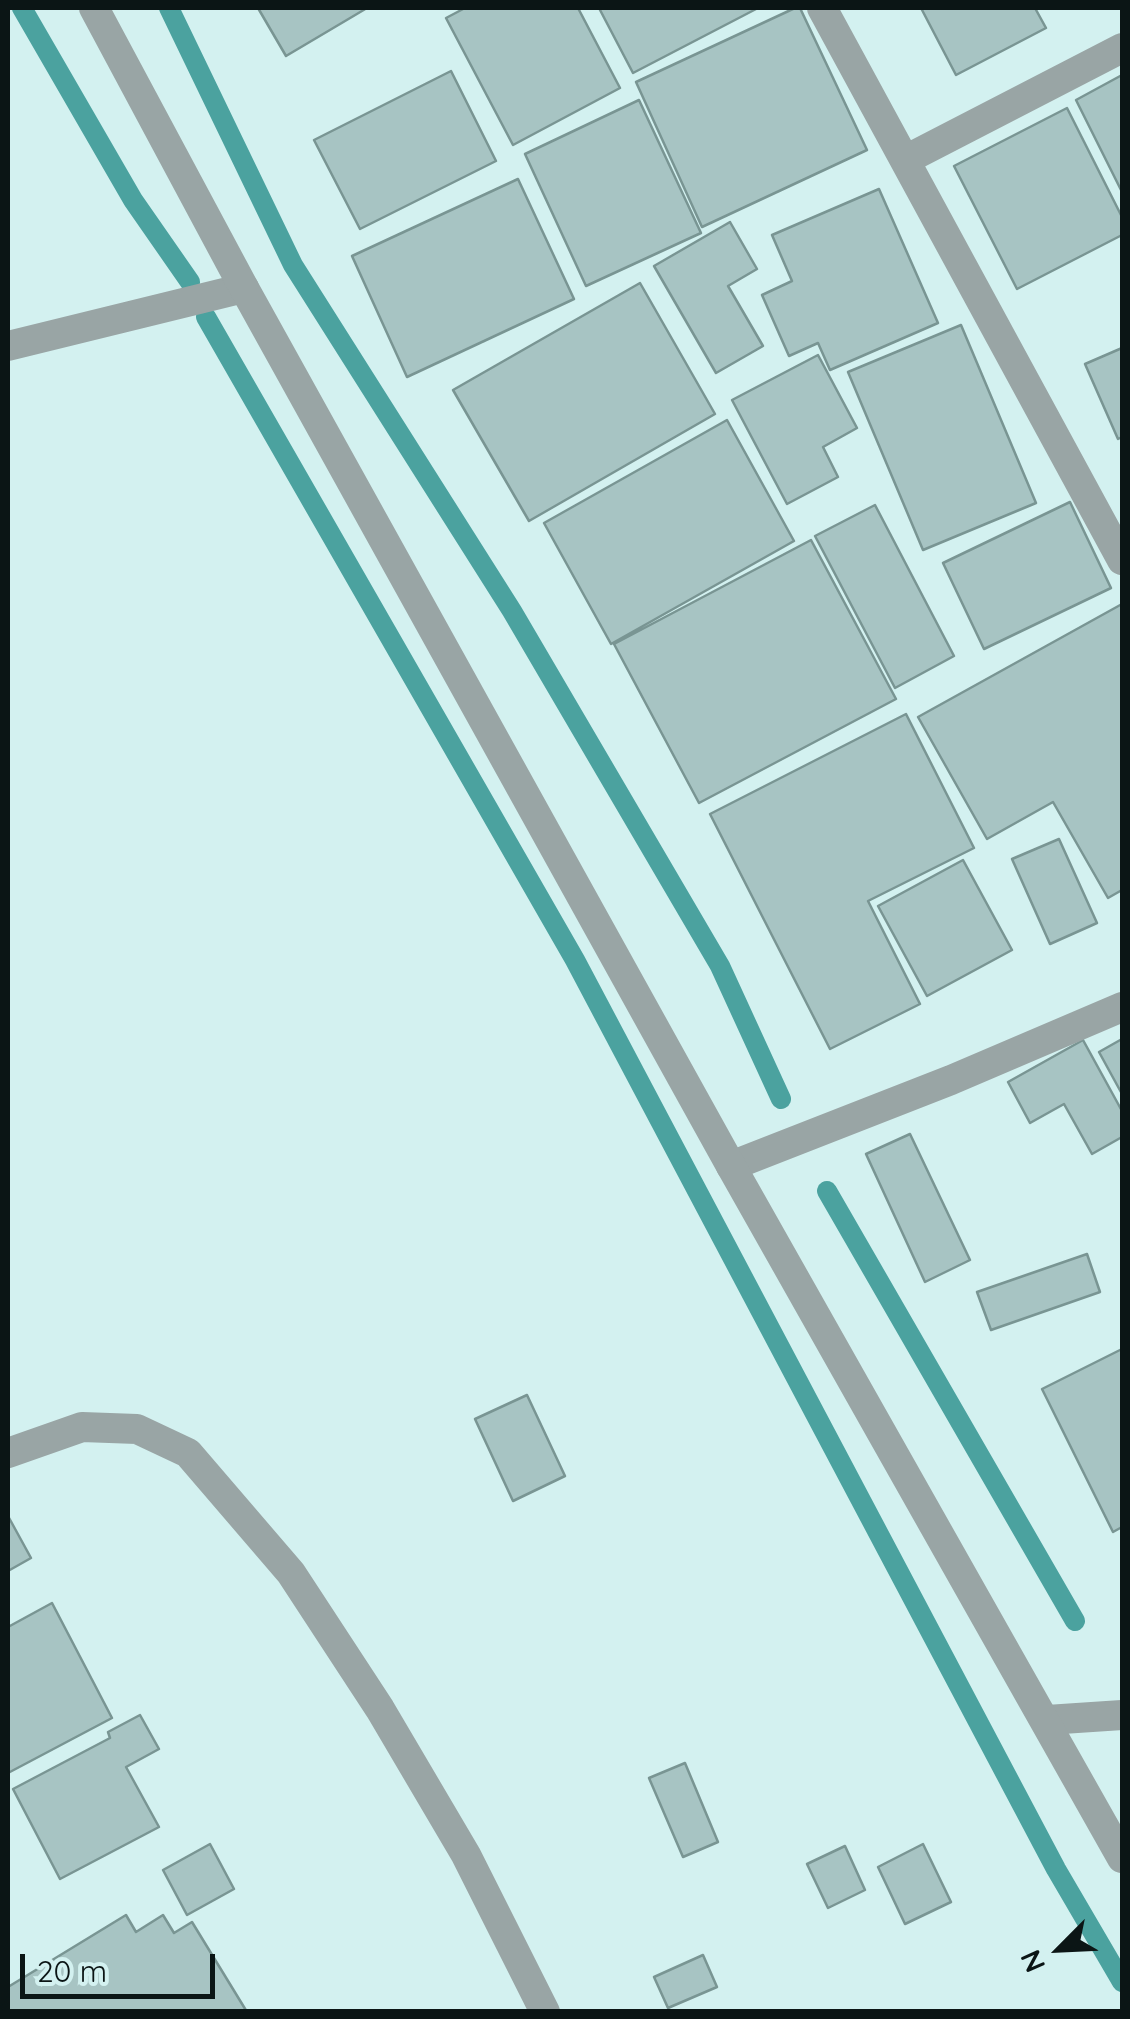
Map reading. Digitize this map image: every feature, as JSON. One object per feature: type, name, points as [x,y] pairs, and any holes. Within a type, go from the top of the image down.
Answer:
[{"type":"street","points":[[94,8],[244,288],[731,1166],[1048,1720],[1122,1858]]},
{"type":"street","points":[[822,8],[1122,560]]},
{"type":"street","points":[[907,159],[1122,48]]},
{"type":"street","points":[[8,346],[244,288]]},
{"type":"street","points":[[731,1166],[999,1061],[1122,1007]]},
{"type":"street","points":[[8,1453],[82,1427],[138,1430],[188,1453],[291,1573],[380,1708],[466,1855],[545,2012]]},
{"type":"street","points":[[1048,1720],[1122,1715]]},
{"type":"building","points":[[258,8],[367,8],[286,56]]},
{"type":"building","points":[[465,8],[578,8],[620,88],[513,145],[446,18]]},
{"type":"building","points":[[599,8],[758,8],[633,73]]},
{"type":"building","points":[[800,8],[867,150],[702,227],[636,82]]},
{"type":"building","points":[[921,8],[1035,8],[1046,28],[956,75]]},
{"type":"building","points":[[451,71],[496,161],[360,229],[314,140]]},
{"type":"building","points":[[1122,75],[1122,192],[1076,100]]},
{"type":"building","points":[[639,100],[701,233],[586,286],[525,154]]},
{"type":"building","points":[[1067,108],[1122,217],[1122,235],[1017,289],[954,166]]},
{"type":"building","points":[[518,179],[574,299],[407,377],[352,256]]},
{"type":"building","points":[[879,189],[938,323],[830,370],[818,343],[789,356],[762,295],[792,281],[772,235]]},
{"type":"building","points":[[730,222],[757,269],[728,286],[763,346],[716,373],[654,266]]},
{"type":"building","points":[[640,283],[715,414],[529,521],[453,390]]},
{"type":"building","points":[[961,325],[1036,503],[923,550],[848,372]]},
{"type":"building","points":[[1122,348],[1122,437],[1118,439],[1085,364]]},
{"type":"building","points":[[818,355],[857,428],[823,447],[838,477],[787,504],[732,400]]},
{"type":"building","points":[[727,420],[794,541],[611,644],[544,523]]},
{"type":"building","points":[[1070,502],[1111,588],[984,649],[943,563]]},
{"type":"building","points":[[875,505],[954,656],[895,688],[815,536]]},
{"type":"building","points":[[811,540],[896,699],[699,803],[614,644]]},
{"type":"building","points":[[1122,604],[1122,890],[1108,898],[1053,802],[987,839],[918,717]]},
{"type":"building","points":[[906,714],[974,848],[868,901],[920,1004],[830,1049],[710,814]]},
{"type":"building","points":[[1059,839],[1097,923],[1050,944],[1012,859]]},
{"type":"building","points":[[963,860],[1012,950],[927,996],[878,906]]},
{"type":"building","points":[[1122,1039],[1122,1094],[1099,1052]]},
{"type":"building","points":[[1083,1040],[1122,1111],[1122,1137],[1092,1154],[1064,1104],[1030,1123],[1008,1082]]},
{"type":"building","points":[[910,1134],[970,1260],[925,1282],[866,1154]]},
{"type":"building","points":[[1087,1254],[1100,1292],[991,1330],[977,1292]]},
{"type":"building","points":[[1122,1349],[1122,1527],[1113,1532],[1042,1389]]},
{"type":"building","points":[[527,1395],[565,1476],[513,1501],[475,1419]]},
{"type":"building","points":[[8,1516],[31,1558],[8,1571]]},
{"type":"building","points":[[52,1603],[112,1718],[8,1773],[8,1627]]},
{"type":"building","points":[[140,1715],[159,1749],[126,1767],[159,1827],[60,1879],[13,1789],[110,1738],[108,1732]]},
{"type":"building","points":[[685,1763],[718,1842],[683,1857],[649,1778]]},
{"type":"building","points":[[210,1844],[234,1889],[187,1915],[163,1870]]},
{"type":"building","points":[[923,1844],[951,1902],[905,1924],[878,1867]]},
{"type":"building","points":[[845,1846],[865,1890],[828,1908],[807,1864]]},
{"type":"building","points":[[126,1915],[136,1932],[163,1915],[174,1933],[192,1922],[247,2012],[8,2012],[8,1987]]},
{"type":"building","points":[[703,1955],[717,1987],[668,2008],[654,1977]]},
{"type":"waterway","points":[[22,8],[133,200],[190,282]]},
{"type":"waterway","points":[[169,8],[293,265],[512,611],[720,966],[781,1099]]},
{"type":"waterway","points":[[206,317],[575,960],[1056,1869],[1122,1982]]},
{"type":"waterway","points":[[827,1191],[1075,1621]]}]
